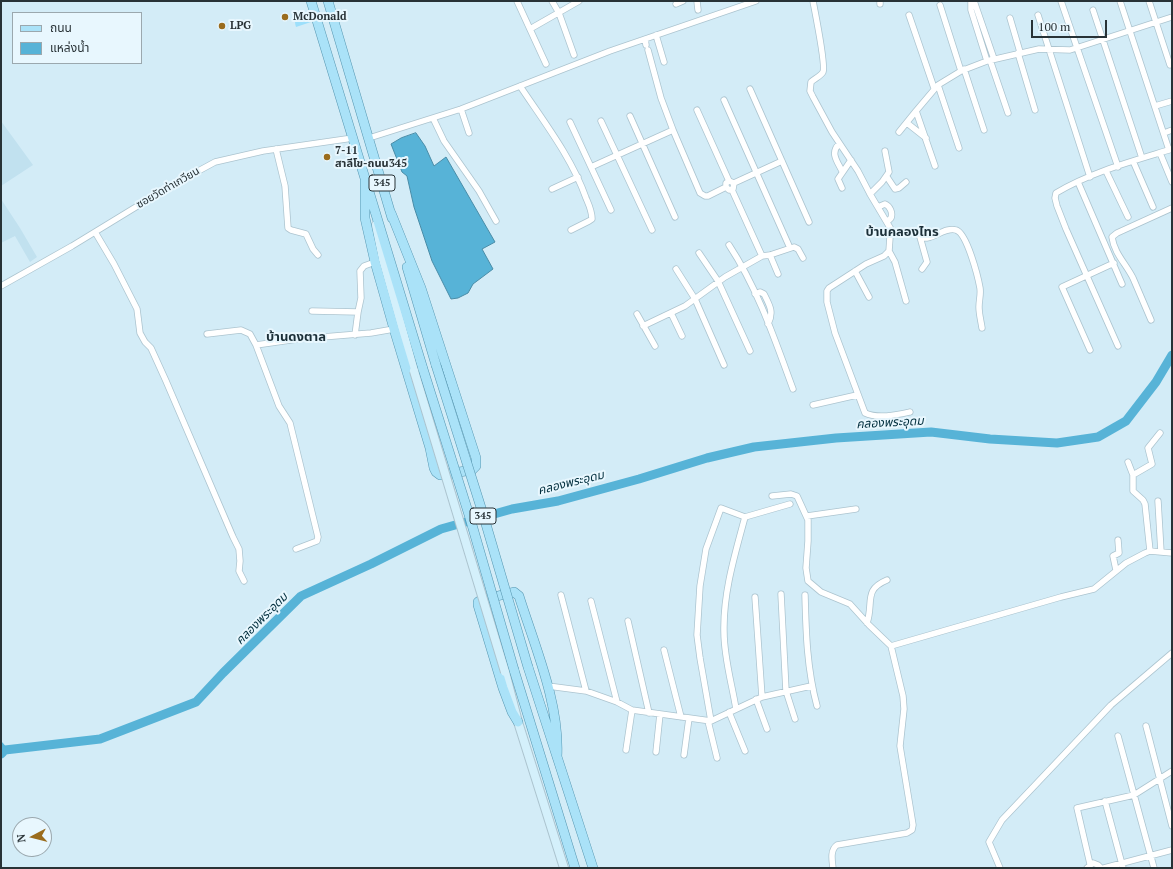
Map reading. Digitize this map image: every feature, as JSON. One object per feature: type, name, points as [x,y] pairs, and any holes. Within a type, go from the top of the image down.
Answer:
[{"type":"main road","name":"345","points":[[311,1],[470,518],[509,671],[518,722],[564,868]]},
{"type":"main road","name":"345","points":[[328,1],[436,365],[483,514],[528,667],[593,868]]},
{"type":"main road","points":[[365,180],[365,218],[375,262],[436,472],[440,476],[472,470],[476,466],[476,458],[428,310],[391,213]]},
{"type":"main road","name":"345","points":[[374,208],[383,260],[414,372],[509,671],[576,868]]},
{"type":"main road","points":[[518,722],[512,712],[503,688],[478,606],[478,602],[514,592],[519,596],[553,703],[558,739],[557,757]]},
{"type":"street","points":[[517,1],[546,64]]},
{"type":"street","points":[[552,1],[559,13],[574,55]]},
{"type":"street","points":[[530,29],[579,1]]},
{"type":"street","points":[[676,4],[683,1]]},
{"type":"street","points":[[697,1],[698,10]]},
{"type":"street","points":[[369,138],[461,109],[644,39],[756,1]]},
{"type":"street","points":[[812,1],[824,69],[821,74],[811,82],[810,91],[820,111],[839,144],[858,171],[892,231],[896,234],[914,233],[924,238],[932,237],[952,229],[958,230],[961,233],[970,255],[980,288],[979,306],[982,328]]},
{"type":"street","points":[[972,1],[982,23],[990,60]]},
{"type":"street","points":[[972,1],[971,10],[1008,113]]},
{"type":"street","points":[[1061,1],[1118,167]]},
{"type":"street","points":[[1118,346],[1086,276],[1066,229],[1055,198],[1056,193],[1090,177],[1142,158],[1171,150],[1120,1]]},
{"type":"street","points":[[1148,1],[1170,65]]},
{"type":"street","points":[[940,5],[984,130]]},
{"type":"street","points":[[1093,10],[1142,158]]},
{"type":"street","points":[[909,15],[958,148]]},
{"type":"street","points":[[1038,15],[1090,177]]},
{"type":"street","points":[[899,132],[936,86],[963,70],[990,60],[1019,52],[1039,49],[1070,50],[1172,17]]},
{"type":"street","points":[[1010,18],[1035,110]]},
{"type":"street","points":[[976,25],[982,23]]},
{"type":"street","points":[[656,35],[664,62]]},
{"type":"street","points":[[644,39],[661,98],[700,193],[708,196],[729,188]]},
{"type":"street","points":[[520,86],[561,148],[578,177],[591,211],[592,219],[570,230]]},
{"type":"street","points":[[750,90],[809,222]]},
{"type":"street","points":[[724,100],[790,248]]},
{"type":"street","points":[[1155,106],[1172,101]]},
{"type":"street","points":[[461,109],[469,133]]},
{"type":"street","points":[[697,110],[732,182]]},
{"type":"street","points":[[916,111],[935,166]]},
{"type":"street","points":[[630,116],[675,217]]},
{"type":"street","points":[[433,118],[444,141],[479,191],[496,221]]},
{"type":"street","points":[[601,121],[652,230]]},
{"type":"street","points":[[570,122],[611,210]]},
{"type":"street","points":[[907,123],[926,138]]},
{"type":"street","points":[[591,167],[673,130]]},
{"type":"street","points":[[1164,133],[1172,130]]},
{"type":"street","name":"ซอยวัดท่าเกวียน","points":[[1,286],[72,246],[167,188],[203,168],[225,160],[276,149],[353,138]]},
{"type":"street","points":[[839,144],[835,147],[834,152],[842,171]]},
{"type":"street","points":[[276,149],[285,186],[288,228],[306,234],[313,249],[318,255]]},
{"type":"street","points":[[870,194],[887,177],[890,167],[885,151]]},
{"type":"street","points":[[1160,153],[1172,182]]},
{"type":"street","points":[[842,188],[838,179],[842,171],[851,160]]},
{"type":"street","points":[[762,256],[726,183],[757,173],[782,161]]},
{"type":"street","points":[[1133,161],[1153,207]]},
{"type":"street","points":[[1106,171],[1128,217]]},
{"type":"street","points":[[552,189],[578,177]]},
{"type":"street","points":[[887,177],[895,189],[906,182]]},
{"type":"street","points":[[1078,182],[1122,284]]},
{"type":"street","points":[[878,207],[885,204],[891,211],[891,218],[887,222]]},
{"type":"street","points":[[1151,320],[1130,271],[1123,263],[1112,237],[1117,232],[1172,208]]},
{"type":"street","points":[[892,231],[889,251],[895,262],[906,301]]},
{"type":"street","points":[[95,232],[137,308],[140,332],[150,348],[166,381],[233,537],[238,544],[240,561],[239,571],[244,581]]},
{"type":"street","points":[[920,237],[927,262],[922,269]]},
{"type":"street","points":[[729,245],[743,266],[768,324],[793,389]]},
{"type":"street","points":[[643,326],[671,313],[695,299],[718,281],[762,256],[770,255],[790,248],[796,248],[803,258]]},
{"type":"street","points":[[889,251],[884,256],[872,261],[829,288],[826,296],[835,334],[865,413],[869,415],[894,416],[910,412]]},
{"type":"street","points":[[699,253],[718,281],[750,351]]},
{"type":"street","points":[[770,255],[778,274]]},
{"type":"street","points":[[355,335],[360,298],[361,268],[375,262]]},
{"type":"street","points":[[1090,350],[1062,287],[1114,263]]},
{"type":"street","points":[[676,269],[695,299],[724,365]]},
{"type":"street","points":[[855,271],[869,297]]},
{"type":"street","points":[[312,311],[358,312]]},
{"type":"street","points":[[671,313],[682,336]]},
{"type":"street","points":[[636,314],[655,346]]},
{"type":"street","points":[[256,346],[280,341],[355,335],[394,329]]},
{"type":"street","points":[[207,334],[242,330],[250,334],[279,406],[290,423],[318,537],[316,541],[296,549]]},
{"type":"street","points":[[813,405],[857,395]]},
{"type":"street","points":[[1133,475],[1151,466],[1152,464],[1148,448],[1160,433]]},
{"type":"street","points":[[1128,462],[1133,475],[1133,491],[1143,500],[1145,504],[1150,552]]},
{"type":"street","points":[[772,496],[795,494],[800,500],[807,516],[808,540],[806,568],[808,581],[821,592],[850,604],[891,646],[903,696],[904,709],[900,746],[913,825],[912,830],[837,845],[832,852],[833,868]]},
{"type":"street","points":[[1158,501],[1161,552]]},
{"type":"street","points":[[717,758],[697,635],[700,586],[706,549],[720,508],[746,517],[790,504]]},
{"type":"street","points":[[807,516],[856,509]]},
{"type":"street","points":[[736,709],[724,632],[726,595],[734,554],[746,517]]},
{"type":"street","points":[[1116,570],[1113,556],[1119,553],[1118,540]]},
{"type":"street","points":[[891,646],[1087,592],[1100,585],[1126,563],[1150,552],[1172,553]]},
{"type":"street","points":[[867,623],[872,591],[876,585],[887,580]]},
{"type":"street","points":[[781,594],[786,691],[795,718]]},
{"type":"street","points":[[561,595],[586,690]]},
{"type":"street","points":[[804,595],[808,662],[811,686],[817,706]]},
{"type":"street","points":[[755,597],[762,697]]},
{"type":"street","points":[[591,601],[617,702]]},
{"type":"street","points":[[628,621],[649,713]]},
{"type":"street","points":[[664,650],[680,717]]},
{"type":"street","points":[[1000,868],[989,842],[1002,820],[1111,705],[1172,653]]},
{"type":"street","points":[[548,686],[586,690],[617,702],[632,710],[710,721],[756,699],[811,686]]},
{"type":"street","points":[[756,699],[768,729]]},
{"type":"street","points":[[626,750],[632,710]]},
{"type":"street","points":[[729,712],[745,751]]},
{"type":"street","points":[[656,752],[660,714]]},
{"type":"street","points":[[684,755],[689,718]]},
{"type":"street","points":[[1146,726],[1172,826]]},
{"type":"street","points":[[1118,736],[1154,868]]},
{"type":"street","points":[[1100,868],[1095,864],[1088,866],[1077,808],[1134,795],[1172,771]]},
{"type":"street","points":[[1105,801],[1122,866]]},
{"type":"street","points":[[1104,868],[1122,866],[1172,850]]},
{"type":"shaded area","points":[[299,12],[308,14],[311,22],[296,27],[295,19]]},
{"type":"shaded area","points":[[1,121],[33,165],[1,186]]},
{"type":"shaded area","points":[[1,199],[37,257],[30,262],[15,236],[1,243]]},
{"type":"water","points":[[416,133],[425,146],[434,166],[446,157],[495,242],[482,249],[493,269],[473,284],[468,293],[458,298],[451,299],[432,261],[414,207],[407,176],[402,172],[391,144],[401,138]]},
{"type":"waterway","name":"คลองพระอุดม","points":[[1,754],[5,750],[100,739],[196,702],[223,673],[301,596],[371,564],[441,529],[512,509],[558,501],[639,479],[707,458],[754,447],[836,438],[931,432],[990,439],[1057,443],[1098,437],[1126,421],[1156,382],[1172,355]]},
{"type":"waterway","name":"คลองพระอุดม","points":[[1,745],[5,750]]},
{"type":"place","name":"McDonald","points":[[285,17]]},
{"type":"place","name":"LPG","points":[[222,26]]},
{"type":"place","name":"7-11 สาลีโข-ถนน345","points":[[327,157]]},
{"type":"district","name":"บ้านคลองไทร","points":[[902,232]]},
{"type":"district","name":"บ้านดงตาล","points":[[296,337]]}]
